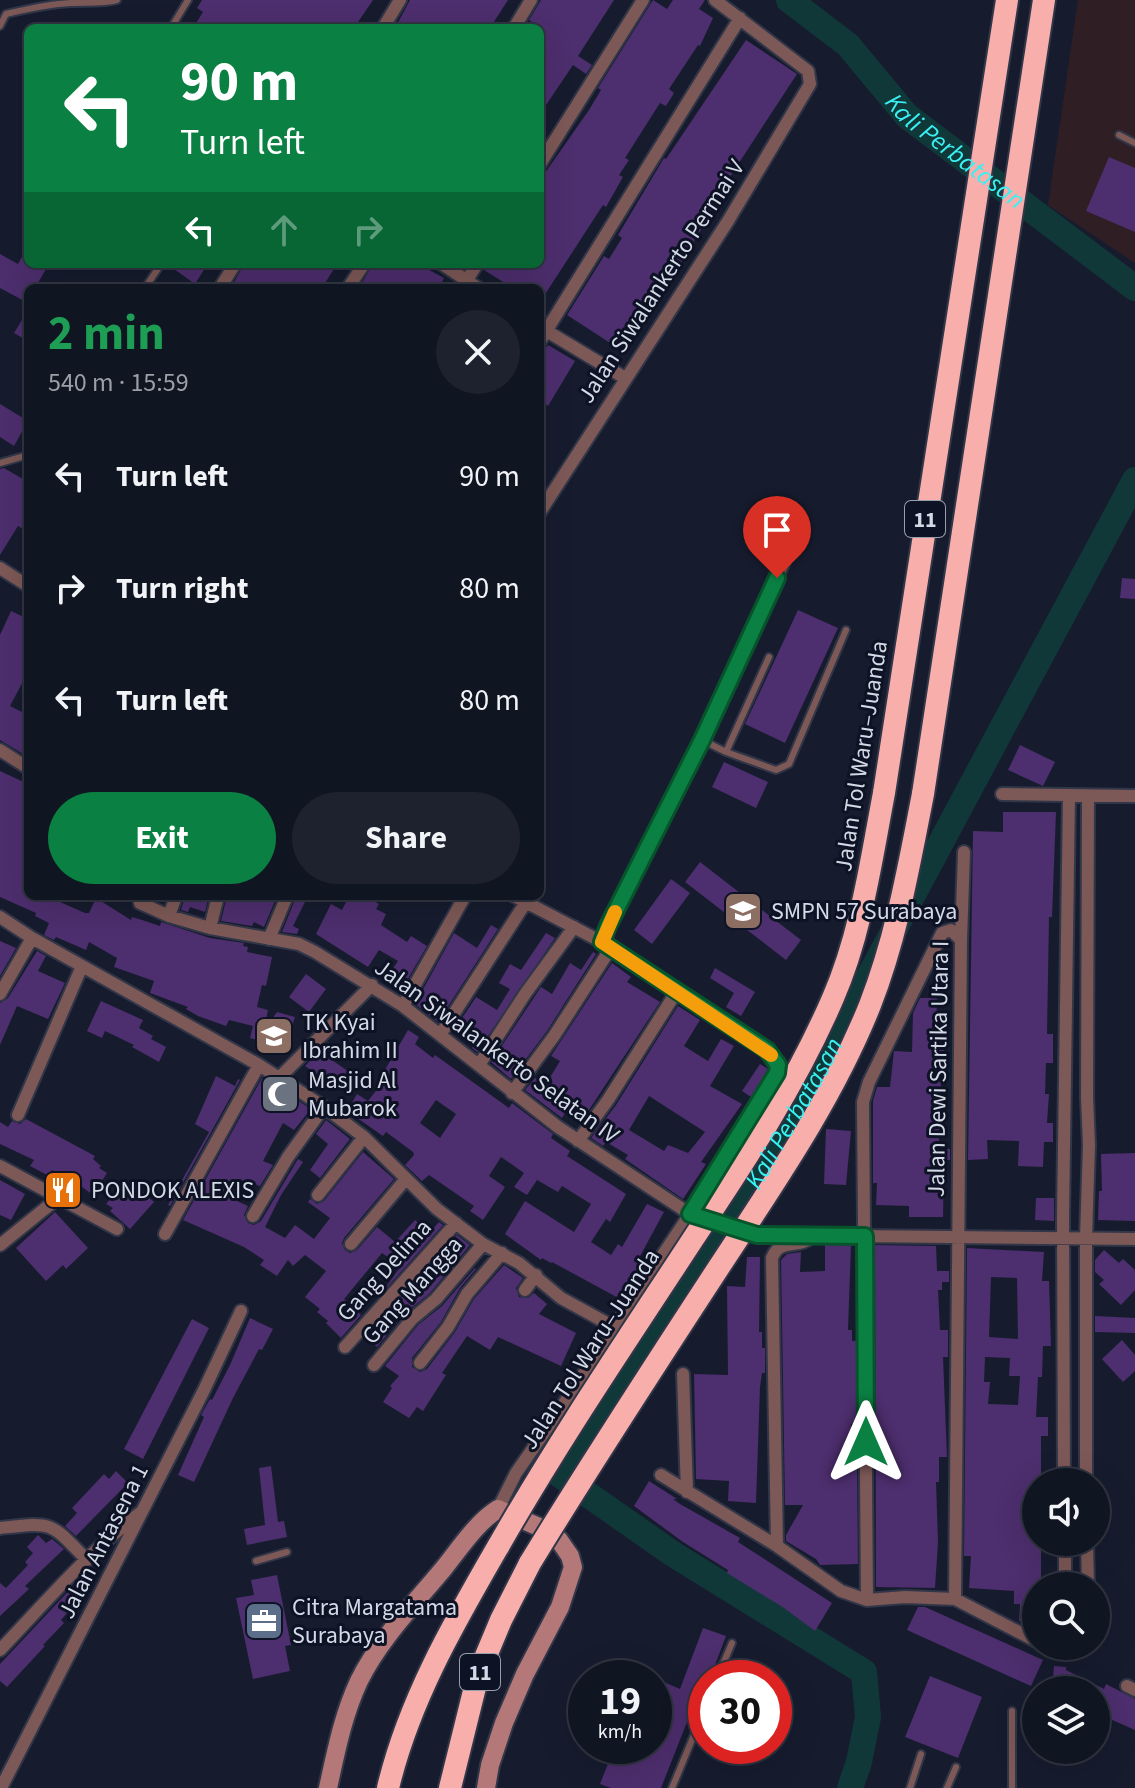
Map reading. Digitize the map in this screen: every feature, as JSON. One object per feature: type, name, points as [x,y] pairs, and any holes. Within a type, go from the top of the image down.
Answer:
[{"type":"highway","name":"Jalan Tol Waru–Juanda","points":[[388,1788],[397,1751],[444,1642],[580,1410],[745,1160],[797,1075],[846,963],[868,877],[884,793],[1007,0]]},
{"type":"highway","name":"11","points":[[450,1788],[484,1661],[530,1563],[589,1466],[791,1156],[829,1089],[868,1009],[886,961],[903,898],[923,794],[1044,0]]},
{"type":"highway","points":[[461,1788],[466,1719]]},
{"type":"street","points":[[385,24],[400,0]]},
{"type":"street","points":[[516,24],[531,0]]},
{"type":"street","points":[[544,158],[643,0]]},
{"type":"street","points":[[544,330],[740,18],[715,0]]},
{"type":"street","name":"Jalan Siwalankerto Permai V","points":[[544,506],[728,221],[808,90],[811,80],[808,71],[740,18]]},
{"type":"street","points":[[447,268],[467,284]]},
{"type":"street","points":[[544,334],[625,378]]},
{"type":"street","points":[[512,1093],[554,1036],[607,945],[614,913],[702,740],[784,562]]},
{"type":"street","points":[[0,568],[24,583]]},
{"type":"street","points":[[0,750],[24,765]]},
{"type":"street","points":[[1002,794],[1135,796]]},
{"type":"street","points":[[1064,1468],[1069,795]]},
{"type":"street","points":[[1086,1468],[1088,796]]},
{"type":"street","points":[[1069,839],[1088,840]]},
{"type":"street","name":"Jalan Dewi Sartika Utara I","points":[[955,1599],[964,852]]},
{"type":"street","name":"Jalan Siwalankerto Selatan IV","points":[[140,900],[140,903],[169,916],[210,928],[299,944],[372,985],[578,1141],[694,1216],[757,1235],[1135,1239]]},
{"type":"street","points":[[169,916],[175,900]]},
{"type":"street","points":[[210,928],[217,900]]},
{"type":"street","points":[[269,939],[285,900]]},
{"type":"street","points":[[403,1006],[463,900]]},
{"type":"street","points":[[328,1788],[342,1725],[352,1696],[369,1663],[462,1546],[498,1509],[534,1443],[694,1216],[778,1069],[776,1060],[767,1050],[607,945],[522,900]]},
{"type":"street","points":[[440,1035],[526,902]]},
{"type":"street","points":[[0,917],[280,1077],[364,1137],[405,1180],[483,1244],[536,1275],[561,1298],[614,1327]]},
{"type":"street","points":[[479,1065],[574,927]]},
{"type":"street","points":[[867,1600],[865,1091],[942,933],[951,930],[961,940]]},
{"type":"street","points":[[0,994],[32,938]]},
{"type":"street","points":[[18,1115],[82,966]]},
{"type":"street","points":[[280,1077],[372,985]]},
{"type":"street","points":[[578,1141],[608,1100],[677,991]]},
{"type":"street","points":[[165,1234],[259,1065]]},
{"type":"street","points":[[253,1216],[288,1157],[324,1107]]},
{"type":"street","points":[[318,1195],[364,1137]]},
{"type":"street","points":[[1065,1140],[1089,1140]]},
{"type":"street","points":[[0,1166],[117,1229]]},
{"type":"street","points":[[351,1244],[405,1180]]},
{"type":"street","points":[[0,1245],[58,1198]]},
{"type":"street","name":"Gang Delima","points":[[345,1347],[456,1223]]},
{"type":"street","points":[[777,1546],[772,1258],[775,1249],[782,1245],[801,1245],[813,1236]]},
{"type":"street","name":"Gang Mangga","points":[[374,1365],[412,1319],[436,1299],[483,1244]]},
{"type":"street","points":[[420,1363],[448,1327],[467,1294],[502,1253]]},
{"type":"street","points":[[525,1290],[536,1275]]},
{"type":"street","name":"Jalan Antasena 1","points":[[1,1788],[241,1311]]},
{"type":"street","points":[[683,1374],[687,1492]]},
{"type":"street","points":[[661,1475],[777,1546],[827,1584],[867,1600],[905,1597],[955,1599],[1022,1634]]},
{"type":"street","points":[[486,1788],[504,1723],[525,1674],[564,1599],[573,1567],[570,1556],[559,1540],[539,1527],[498,1509]]},
{"type":"street","points":[[0,1650],[87,1560],[143,1511]]},
{"type":"street","name":"Jalan Antasena 1","points":[[0,1528],[47,1525],[59,1532],[87,1560]]},
{"type":"lane","points":[[0,26],[6,14],[70,3],[117,0]]},
{"type":"lane","points":[[173,24],[188,0]]},
{"type":"lane","points":[[1119,135],[1135,143]]},
{"type":"lane","points":[[0,463],[24,456]]},
{"type":"lane","points":[[702,740],[776,770],[784,769],[789,764],[846,630]]},
{"type":"lane","points":[[726,752],[769,657]]},
{"type":"lane","points":[[256,1561],[287,1552]]},
{"type":"lane","points":[[725,1660],[732,1643]]},
{"type":"lane","points":[[1012,1711],[1012,1788]]},
{"type":"lane","points":[[672,1788],[688,1749]]},
{"type":"lane","points":[[910,1788],[921,1754]]},
{"type":"lane","points":[[947,1788],[956,1767]]},
{"type":"shaded area","points":[[1078,0],[1135,0],[1135,263],[1048,205]]},
{"type":"building","points":[[202,0],[373,0],[357,24],[196,24],[203,12],[197,8]]},
{"type":"building","points":[[410,0],[508,0],[493,24],[397,24]]},
{"type":"building","points":[[541,0],[614,0],[578,56],[592,65],[586,74],[573,65],[544,108],[544,24],[531,24],[529,20]]},
{"type":"building","points":[[653,0],[667,9],[673,0],[705,0],[699,9],[713,18],[700,46],[669,89],[674,93],[666,106],[660,103],[625,158],[629,160],[619,175],[623,177],[606,207],[603,205],[544,296],[544,284],[506,284],[485,268],[544,268],[544,174],[589,110],[601,90],[598,88]]},
{"type":"building","points":[[746,40],[797,74],[716,198],[708,218],[664,290],[660,288],[643,313],[646,315],[624,352],[567,315],[604,256],[609,259],[622,238],[618,235],[664,158]]},
{"type":"building","points":[[1109,157],[1135,168],[1135,232],[1086,211]]},
{"type":"building","points":[[24,253],[24,268],[47,268],[37,284],[24,284],[24,301],[0,288],[0,254],[18,264]]},
{"type":"building","points":[[173,268],[205,268],[195,284]]},
{"type":"building","points":[[242,268],[334,268],[324,284],[233,284]]},
{"type":"building","points":[[371,268],[425,268],[444,278],[441,284],[361,284]]},
{"type":"building","points":[[24,317],[24,339],[14,333]]},
{"type":"building","points":[[548,345],[575,361],[548,406],[544,404],[544,350]]},
{"type":"building","points":[[0,404],[24,419],[24,428],[14,446],[0,437]]},
{"type":"building","points":[[4,468],[24,480],[24,530],[18,526],[0,555],[0,469]]},
{"type":"building","points":[[1122,578],[1135,579],[1135,599],[1120,598]]},
{"type":"building","points":[[798,610],[838,628],[785,743],[745,724]]},
{"type":"building","points":[[11,611],[24,617],[24,680],[10,706],[24,713],[24,755],[0,740],[0,635]]},
{"type":"building","points":[[1020,745],[1055,762],[1043,786],[1008,770]]},
{"type":"building","points":[[724,762],[768,782],[756,808],[712,787]]},
{"type":"building","points":[[0,771],[24,782],[24,900],[61,900],[89,913],[95,900],[99,900],[131,920],[132,917],[160,926],[161,922],[210,938],[244,943],[243,946],[248,947],[247,952],[272,957],[266,986],[262,985],[257,1007],[268,1010],[264,1030],[277,1012],[295,1017],[291,1029],[288,1028],[282,1047],[250,1038],[253,1026],[229,1020],[226,1026],[198,1016],[186,1009],[188,1007],[150,993],[154,981],[114,967],[117,958],[89,942],[86,950],[44,935],[49,923],[35,916],[36,913],[0,897]]},
{"type":"building","points":[[1003,812],[1056,812],[1052,917],[1049,917],[1047,1034],[1053,1034],[1053,1063],[1046,1063],[1045,1094],[1049,1094],[1047,1123],[1053,1123],[1053,1142],[1044,1142],[1043,1167],[1018,1166],[1019,1141],[987,1140],[988,1159],[968,1160],[973,831],[1003,832]]},
{"type":"building","name":"SMPN 57 Surabaya","points":[[700,862],[801,940],[786,960],[685,882]]},
{"type":"building","points":[[671,879],[690,893],[652,944],[634,930]]},
{"type":"building","points":[[184,900],[208,900],[205,912],[190,907],[188,912],[181,910]]},
{"type":"building","points":[[226,900],[275,900],[264,927],[254,922],[252,926],[221,921]]},
{"type":"building","points":[[295,900],[305,902],[293,926],[299,929],[297,934],[282,932]]},
{"type":"building","points":[[347,900],[371,900],[379,904],[376,909],[386,914],[381,925],[407,942],[411,936],[427,946],[402,989],[386,979],[398,961],[379,950],[368,967],[316,934],[331,904],[342,910]]},
{"type":"building","points":[[491,925],[498,929],[438,1022],[415,1004],[454,933],[477,948]]},
{"type":"building","points":[[546,933],[555,938],[477,1052],[472,1048],[477,1041],[456,1028],[452,1033],[476,997],[497,1010],[510,989],[499,983],[510,964],[521,970]]},
{"type":"building","points":[[0,941],[16,948],[0,976]]},
{"type":"building","points":[[37,951],[46,956],[38,971],[65,983],[48,1019],[17,1006],[0,1045],[0,1003],[8,998]]},
{"type":"building","points":[[593,952],[596,954],[547,1031],[511,1079],[491,1062],[541,987],[552,994],[570,963],[581,970]]},
{"type":"building","points":[[612,963],[631,977],[627,982],[660,1002],[585,1116],[569,1106],[562,1118],[525,1090],[535,1078],[546,1084],[560,1061],[551,1056]]},
{"type":"building","points":[[715,968],[755,992],[741,1016],[726,1007],[734,993],[710,978]]},
{"type":"building","points":[[306,974],[326,989],[309,1012],[289,997]]},
{"type":"building","points":[[920,998],[937,998],[936,1030],[945,1030],[943,1068],[940,1068],[943,1126],[939,1126],[939,1149],[950,1149],[950,1160],[944,1160],[943,1217],[909,1217],[909,1206],[876,1205],[877,1183],[873,1183],[873,1101],[877,1087],[890,1087],[894,1051],[912,1052],[913,1013]]},
{"type":"building","points":[[101,1001],[143,1020],[139,1028],[166,1047],[159,1062],[105,1031],[102,1038],[87,1031]]},
{"type":"building","points":[[678,1006],[700,1020],[684,1046],[708,1061],[721,1039],[734,1046],[710,1086],[742,1104],[701,1162],[706,1164],[683,1199],[625,1159],[628,1155],[606,1142],[603,1146],[591,1138],[616,1105]],"holes":[[[649,1096],[705,1132],[688,1153],[668,1145],[664,1151],[629,1130]]]},
{"type":"building","points":[[408,1030],[419,1037],[415,1044],[433,1058],[435,1055],[509,1108],[512,1103],[553,1134],[551,1138],[570,1151],[567,1156],[626,1194],[610,1222],[606,1219],[591,1242],[611,1255],[618,1244],[622,1247],[647,1204],[664,1212],[639,1258],[645,1262],[622,1300],[552,1262],[541,1260],[505,1234],[525,1201],[574,1232],[591,1204],[562,1186],[558,1192],[537,1180],[527,1195],[514,1187],[524,1173],[501,1157],[489,1176],[505,1187],[483,1220],[470,1211],[474,1206],[429,1175],[422,1181],[405,1165],[414,1155],[413,1152],[386,1132],[383,1136],[347,1111],[357,1094],[368,1101],[386,1078],[382,1075]],"holes":[[[436,1100],[456,1114],[440,1138],[420,1123]]]},
{"type":"building","points":[[328,1042],[339,1051],[332,1060],[352,1074],[341,1091],[305,1066]]},
{"type":"building","points":[[760,1064],[768,1069],[751,1097],[742,1091]]},
{"type":"building","points":[[216,1076],[235,1086],[240,1080],[170,1206],[209,1132],[195,1124]]},
{"type":"building","points":[[262,1078],[311,1109],[294,1130],[283,1123],[263,1161],[273,1165],[260,1186],[245,1180],[235,1200],[248,1206],[244,1215],[248,1223],[254,1225],[261,1221],[298,1159],[303,1162],[265,1227],[285,1238],[295,1225],[314,1239],[330,1218],[308,1202],[310,1199],[317,1204],[324,1201],[363,1152],[394,1179],[344,1238],[342,1243],[345,1250],[350,1253],[357,1250],[377,1227],[395,1242],[415,1220],[430,1232],[439,1222],[443,1225],[380,1295],[401,1266],[382,1253],[344,1299],[361,1315],[341,1338],[317,1312],[320,1309],[305,1297],[326,1271],[305,1255],[293,1266],[288,1260],[277,1276],[260,1265],[264,1260],[244,1247],[183,1220]]},
{"type":"building","points":[[26,1119],[95,1156],[93,1159],[101,1166],[99,1168],[107,1173],[93,1195],[82,1187],[80,1190],[52,1170],[49,1176],[30,1166],[34,1160],[0,1144],[0,1122],[8,1127],[12,1121],[20,1124]]},
{"type":"building","points":[[326,1120],[350,1139],[320,1178],[310,1170],[328,1144],[316,1134]]},
{"type":"building","points":[[826,1129],[851,1131],[846,1185],[824,1184]]},
{"type":"building","points":[[1135,1153],[1135,1221],[1098,1220],[1099,1191],[1102,1191],[1101,1154]]},
{"type":"building","points":[[0,1180],[25,1194],[11,1220],[0,1215]]},
{"type":"building","points":[[125,1182],[132,1187],[134,1184],[154,1202],[130,1229],[106,1204]]},
{"type":"building","points":[[1036,1198],[1054,1198],[1054,1221],[1035,1220]]},
{"type":"building","points":[[55,1212],[88,1248],[66,1269],[63,1265],[46,1281],[16,1248]]},
{"type":"building","points":[[457,1235],[470,1245],[430,1293],[405,1313],[377,1347],[365,1338]]},
{"type":"building","points":[[825,1245],[851,1245],[848,1330],[852,1330],[852,1341],[856,1341],[857,1424],[851,1424],[850,1456],[857,1456],[858,1564],[820,1565],[816,1559],[786,1541],[786,1535],[803,1505],[785,1505],[781,1260],[787,1254],[801,1252],[800,1272],[825,1271]]},
{"type":"building","points":[[875,1245],[936,1246],[937,1271],[949,1271],[949,1282],[942,1282],[942,1290],[938,1290],[940,1330],[948,1330],[948,1357],[943,1357],[947,1457],[939,1457],[939,1482],[936,1482],[938,1542],[935,1588],[876,1587]]},
{"type":"building","points":[[967,1248],[1044,1252],[1042,1281],[1049,1281],[1051,1346],[1043,1346],[1036,1417],[1048,1417],[1048,1436],[1041,1436],[1041,1468],[1022,1468],[1022,1556],[1041,1556],[1041,1572],[1022,1572],[1022,1621],[1019,1621],[1020,1604],[1014,1604],[1014,1591],[969,1588],[971,1556],[964,1556]],"holes":[[[991,1277],[1017,1278],[1018,1339],[989,1337]],[[985,1357],[1010,1358],[1009,1376],[1020,1376],[1018,1405],[988,1404],[990,1382],[984,1382]]]},
{"type":"building","points":[[1104,1250],[1119,1263],[1123,1259],[1135,1270],[1135,1290],[1121,1305],[1099,1284],[1104,1280],[1095,1272],[1095,1260]]},
{"type":"building","points":[[747,1257],[760,1257],[759,1332],[762,1332],[762,1348],[765,1348],[765,1373],[762,1373],[760,1387],[756,1503],[728,1501],[729,1481],[696,1479],[694,1374],[728,1375],[727,1286],[745,1287]]},
{"type":"building","points":[[504,1265],[523,1278],[516,1288],[519,1297],[528,1298],[534,1293],[547,1304],[539,1314],[576,1333],[561,1366],[498,1337],[490,1350],[467,1336],[442,1373],[446,1375],[423,1411],[417,1407],[409,1418],[383,1402],[392,1388],[390,1386],[399,1376],[385,1366],[418,1325],[442,1306],[476,1269],[460,1288],[441,1322],[412,1358],[412,1367],[420,1372],[427,1369],[455,1332],[474,1299]]},
{"type":"building","points":[[1095,1316],[1135,1318],[1135,1333],[1095,1332]]},
{"type":"building","points":[[250,1318],[273,1329],[233,1398],[194,1482],[178,1475],[204,1417],[201,1415],[230,1365]]},
{"type":"building","points":[[192,1319],[209,1328],[143,1459],[124,1449]]},
{"type":"building","points":[[1122,1340],[1135,1355],[1135,1371],[1123,1382],[1102,1359]]},
{"type":"building","points":[[271,1466],[278,1522],[284,1521],[287,1537],[247,1545],[244,1529],[265,1525],[259,1468]]},
{"type":"building","points":[[116,1471],[128,1483],[76,1536],[65,1526],[77,1513],[72,1508],[104,1474],[109,1479]]},
{"type":"building","points":[[649,1481],[680,1504],[740,1538],[738,1542],[832,1603],[815,1631],[634,1506]]},
{"type":"building","points":[[38,1535],[46,1543],[52,1539],[64,1549],[25,1586],[29,1589],[0,1616],[0,1583],[6,1588],[28,1565],[25,1562],[33,1553],[27,1547]]},
{"type":"building","name":"Citra Margatama Surabaya","points":[[277,1575],[291,1645],[285,1646],[290,1671],[253,1679],[236,1598],[254,1595],[251,1580]]},
{"type":"building","points":[[78,1581],[87,1589],[61,1620],[64,1623],[7,1687],[0,1681],[0,1664]]},
{"type":"building","points":[[918,1607],[925,1607],[1022,1651],[1022,1660],[1043,1660],[1036,1676],[1022,1676],[1022,1682],[907,1630]]},
{"type":"building","points":[[703,1628],[726,1636],[717,1660],[691,1660]]},
{"type":"building","points":[[1054,1666],[1066,1667],[1078,1676],[1053,1676]]},
{"type":"building","points":[[688,1668],[688,1720],[672,1760],[672,1686],[680,1689]]},
{"type":"building","points":[[930,1676],[982,1697],[958,1758],[905,1737]]},
{"type":"building","points":[[1110,1686],[1135,1699],[1135,1730],[1110,1719]]},
{"type":"building","points":[[608,1764],[670,1764],[661,1788],[611,1788],[600,1784]]},
{"type":"waterway","name":"Kali Perbatasan","points":[[789,0],[848,45],[907,116],[1135,288]]},
{"type":"waterway","name":"Kali Perbatasan","points":[[850,1788],[868,1717],[864,1672],[673,1554],[560,1475],[723,1235],[818,1072],[1135,480]]},
{"type":"slow traffic","points":[[615,912],[602,942],[771,1055]]},
{"type":"place","name":"SMPN 57 Surabaya","points":[[743,911]]},
{"type":"place","name":"TK Kyai Ibrahim II","points":[[274,1036]]},
{"type":"place","name":"Masjid Al Mubarok","points":[[280,1094]]},
{"type":"place","name":"PONDOK ALEXIS","points":[[63,1190]]},
{"type":"place","name":"Citra Margatama Surabaya","points":[[264,1621]]},
{"type":"route","points":[[777,578],[702,740],[602,942],[767,1050],[776,1060],[777,1073],[690,1214],[757,1235],[865,1236],[866,1442]]}]
